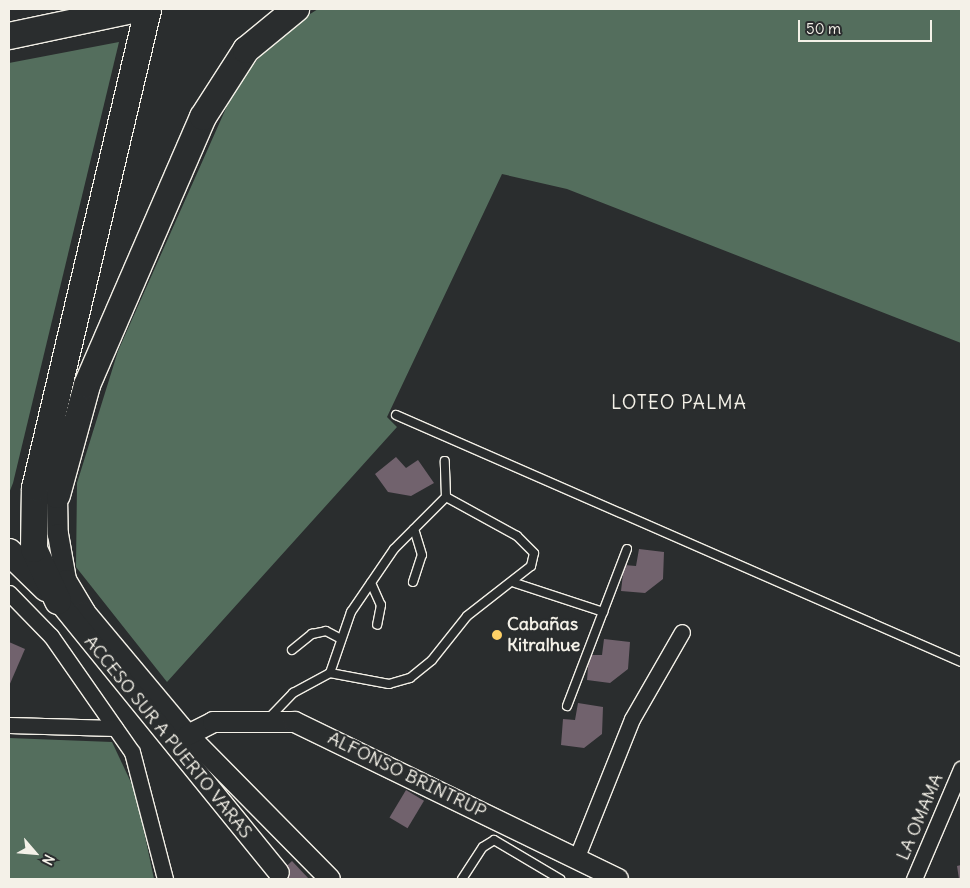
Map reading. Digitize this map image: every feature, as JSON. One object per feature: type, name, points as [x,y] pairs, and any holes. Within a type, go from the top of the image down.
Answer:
[{"type":"highway","points":[[9,36],[137,9]]},
{"type":"highway","points":[[58,600],[34,549],[35,488],[48,422],[148,9]]},
{"type":"highway","points":[[57,495],[87,385],[203,117],[246,50],[296,9]]},
{"type":"highway","points":[[48,422],[57,495]]},
{"type":"highway","points":[[9,552],[58,600]]},
{"type":"main road","name":"ACCESO SUR A PUERTO VARAS","points":[[57,495],[58,534],[66,580],[86,612],[188,735],[330,879]]},
{"type":"main road","name":"ACCESO SUR A PUERTO VARAS","points":[[58,600],[279,874]]},
{"type":"main road","name":"ALFONSO BRINTRUP","points":[[188,735],[213,722],[269,719],[295,722],[317,731],[618,879]]},
{"type":"street","points":[[9,593],[51,636],[132,752],[164,879]]},
{"type":"street","points":[[576,859],[632,719],[682,632]]},
{"type":"street","points":[[9,725],[115,728]]},
{"type":"street","name":"LA OMAMA","points":[[914,879],[961,769]]},
{"type":"lane","points":[[396,416],[961,662]]},
{"type":"lane","points":[[330,673],[339,638],[370,583],[414,528],[446,497],[445,461]]},
{"type":"lane","points":[[269,719],[293,693],[330,673],[388,684],[410,678],[432,660],[467,616],[515,583],[531,566],[534,552],[473,508],[446,497]]},
{"type":"lane","points":[[413,582],[422,555],[414,528]]},
{"type":"lane","points":[[567,706],[627,549]]},
{"type":"lane","points":[[370,583],[381,605],[377,625]]},
{"type":"lane","points":[[515,583],[603,612]]},
{"type":"lane","points":[[292,650],[312,634],[326,631],[339,638]]},
{"type":"lane","points":[[462,879],[483,846],[494,840],[560,879]]},
{"type":"green space","points":[[318,9],[961,9],[961,343],[567,189],[502,174],[387,417],[397,427],[167,682],[76,567],[77,483],[118,351],[235,88],[277,35]]},
{"type":"green space","points":[[119,42],[13,483],[9,493],[9,63]]},
{"type":"green space","points":[[9,738],[112,742],[136,793],[154,879],[9,879]]},
{"type":"building","points":[[396,457],[406,468],[418,460],[434,483],[411,496],[388,492],[375,474]]},
{"type":"building","points":[[639,549],[664,552],[663,579],[645,593],[621,591],[624,565],[636,566]]},
{"type":"building","points":[[604,639],[630,642],[628,669],[610,683],[587,680],[589,655],[602,655]]},
{"type":"building","points":[[9,642],[25,649],[9,686]]},
{"type":"building","points":[[578,703],[603,707],[602,734],[584,748],[561,745],[563,719],[575,720]]},
{"type":"building","points":[[406,790],[424,801],[408,828],[390,817]]},
{"type":"building","points":[[292,861],[309,879],[273,879]]},
{"type":"building","points":[[961,865],[961,879],[959,879],[957,866]]},
{"type":"place","name":"Cabañas Kitralhue","points":[[497,635]]},
{"type":"district","name":"LOTEO PALMA","points":[[679,403]]}]
